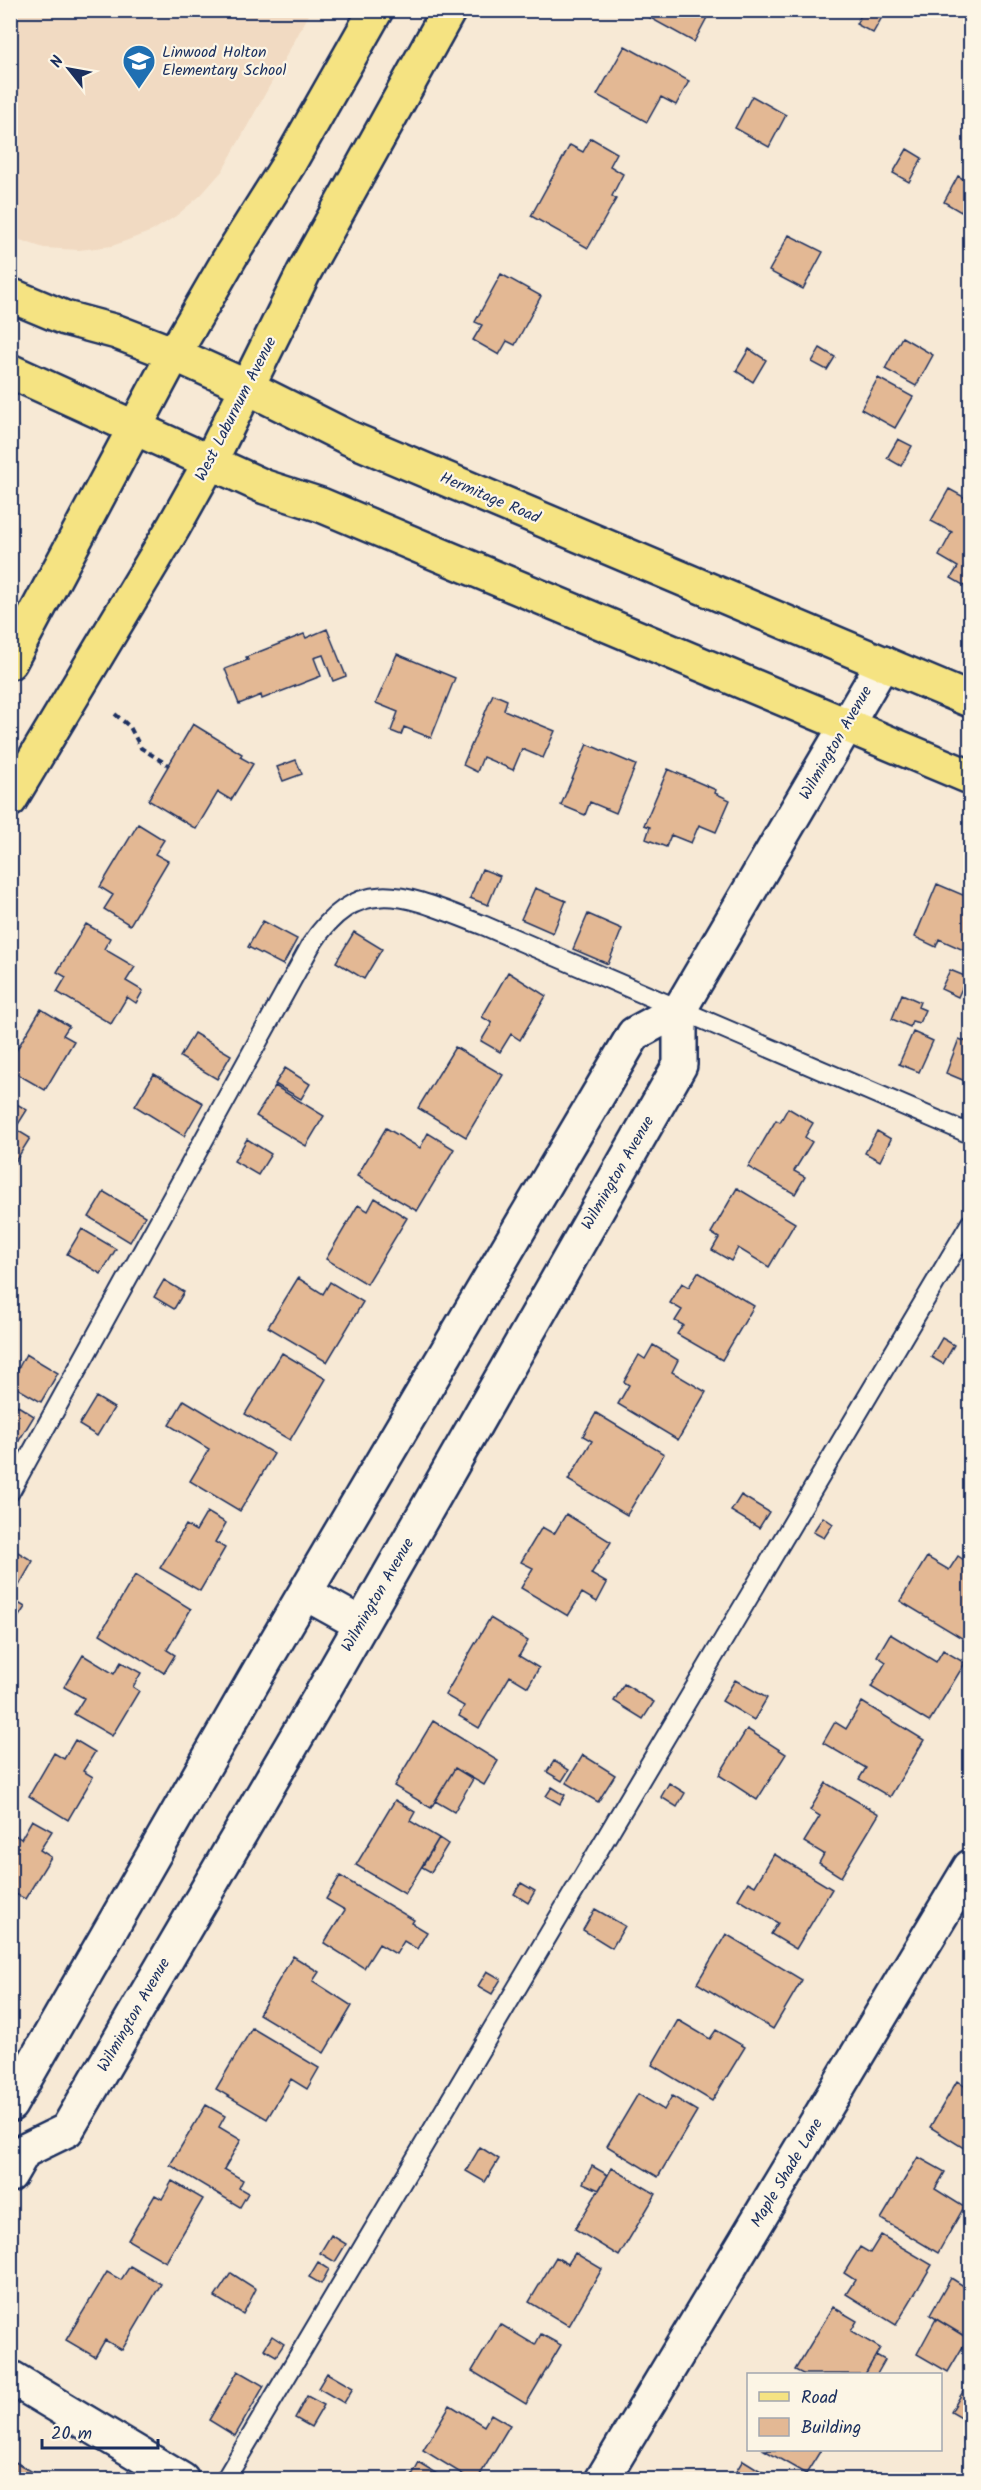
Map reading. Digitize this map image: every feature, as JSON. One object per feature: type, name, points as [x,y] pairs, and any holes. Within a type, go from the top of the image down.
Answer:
[{"type":"main road","points":[[10,662],[174,354],[232,254],[288,165],[376,10]]},
{"type":"main road","name":"West Laburnum Avenue","points":[[10,800],[210,462],[304,272],[449,10]]},
{"type":"main road","name":"Hermitage Road","points":[[10,295],[65,318],[117,332],[174,354],[247,387],[349,438],[970,700]]},
{"type":"main road","points":[[10,371],[265,487],[321,505],[970,777]]},
{"type":"street","name":"Wilmington Avenue","points":[[680,1009],[634,1034],[305,1593],[10,2107],[17,2163],[67,2130],[361,1624],[680,1065],[680,1009],[883,663]]},
{"type":"street","points":[[305,1593],[361,1624]]},
{"type":"street","name":"Maple Shade Lane","points":[[602,2480],[958,1916],[970,1867]]},
{"type":"street","points":[[10,2377],[182,2480]]},
{"type":"lane","points":[[10,1492],[311,945],[322,927],[339,910],[361,899],[386,895],[415,900],[484,926],[970,1134]]},
{"type":"lane","points":[[225,2480],[970,1224]]},
{"type":"path","points":[[116,714],[130,728],[141,748],[168,765]]},
{"type":"shaded area","name":"Linwood Holton Elementary School","points":[[11,10],[311,11],[223,170],[201,195],[176,216],[152,231],[112,246],[79,250],[44,248],[11,237]]},
{"type":"building","points":[[645,10],[711,10],[694,42],[643,14]]},
{"type":"building","points":[[864,10],[886,10],[873,33],[856,24]]},
{"type":"building","points":[[625,46],[689,81],[676,105],[661,97],[647,122],[597,95]]},
{"type":"building","points":[[752,96],[786,115],[769,147],[735,128]]},
{"type":"building","points":[[591,138],[617,153],[610,166],[623,174],[612,196],[616,199],[588,248],[531,216],[570,145],[583,152]]},
{"type":"building","points":[[907,149],[922,158],[909,182],[893,173]]},
{"type":"building","points":[[958,176],[970,183],[970,195],[961,212],[944,202]]},
{"type":"building","points":[[789,235],[823,252],[803,289],[769,271]]},
{"type":"building","points":[[501,274],[541,296],[515,345],[507,341],[499,355],[473,340],[482,325],[475,322]]},
{"type":"building","points":[[902,337],[933,355],[916,386],[885,369]]},
{"type":"building","points":[[820,348],[835,357],[827,370],[812,362]]},
{"type":"building","points":[[749,349],[766,360],[753,382],[736,371]]},
{"type":"building","points":[[878,378],[913,397],[895,428],[861,409]]},
{"type":"building","points":[[898,439],[912,446],[901,466],[887,458]]},
{"type":"building","points":[[949,489],[969,500],[970,497],[970,589],[951,578],[958,567],[939,556],[952,532],[931,521]]},
{"type":"building","points":[[327,629],[346,676],[333,681],[323,655],[314,658],[321,676],[262,699],[261,695],[239,704],[225,669],[248,660],[246,657],[304,634],[306,638]]},
{"type":"building","points":[[397,654],[455,678],[431,738],[404,727],[401,735],[391,731],[398,712],[376,703]]},
{"type":"building","points":[[493,694],[507,700],[504,710],[555,731],[543,758],[522,749],[513,770],[483,757],[477,772],[463,765]]},
{"type":"building","points":[[193,724],[242,754],[240,757],[253,764],[231,800],[218,792],[196,829],[148,800]]},
{"type":"building","points":[[587,744],[636,765],[616,813],[590,802],[585,815],[561,805]]},
{"type":"building","points":[[296,760],[302,774],[283,781],[277,767]]},
{"type":"building","points":[[668,769],[716,790],[715,793],[730,800],[716,832],[699,825],[691,843],[671,835],[666,847],[646,839],[650,827],[644,825]]},
{"type":"building","points":[[138,824],[164,840],[155,854],[168,861],[130,925],[104,909],[113,895],[100,887]]},
{"type":"building","points":[[482,869],[500,876],[488,905],[470,898]]},
{"type":"building","points":[[937,884],[970,898],[968,952],[939,939],[936,947],[915,937]]},
{"type":"building","points":[[535,888],[566,901],[553,933],[521,919]]},
{"type":"building","points":[[588,914],[622,929],[608,964],[573,949]]},
{"type":"building","points":[[263,921],[297,939],[283,965],[248,947]]},
{"type":"building","points":[[86,924],[110,938],[104,949],[135,967],[126,981],[143,991],[136,1003],[127,997],[111,1024],[57,992],[66,977],[57,972]]},
{"type":"building","points":[[354,932],[382,949],[364,979],[336,962]]},
{"type":"building","points":[[950,970],[967,977],[958,997],[941,989]]},
{"type":"building","points":[[508,972],[546,996],[520,1040],[511,1034],[500,1052],[481,1041],[492,1023],[482,1017]]},
{"type":"building","points":[[902,994],[920,1002],[918,1007],[925,1010],[919,1023],[912,1021],[910,1027],[892,1019]]},
{"type":"building","points":[[41,1009],[69,1026],[63,1035],[74,1041],[45,1090],[10,1070],[10,1061]]},
{"type":"building","points":[[913,1032],[933,1041],[919,1072],[899,1064]]},
{"type":"building","points":[[194,1033],[231,1055],[217,1079],[180,1057]]},
{"type":"building","points":[[959,1039],[970,1043],[970,1083],[946,1073]]},
{"type":"building","points":[[455,1047],[503,1075],[466,1137],[418,1108]]},
{"type":"building","points":[[285,1068],[310,1084],[301,1099],[275,1084]]},
{"type":"building","points":[[154,1074],[203,1103],[184,1136],[135,1106]]},
{"type":"building","points":[[275,1086],[324,1116],[306,1146],[256,1116]]},
{"type":"building","points":[[10,1100],[27,1110],[15,1129],[30,1138],[10,1170]]},
{"type":"building","points":[[788,1108],[813,1123],[805,1137],[812,1142],[794,1171],[805,1177],[795,1194],[748,1167],[776,1120],[780,1122]]},
{"type":"building","points":[[386,1128],[420,1148],[428,1133],[454,1149],[417,1211],[357,1176]]},
{"type":"building","points":[[877,1131],[891,1139],[880,1161],[865,1153]]},
{"type":"building","points":[[247,1139],[271,1154],[258,1175],[234,1161]]},
{"type":"building","points":[[737,1188],[795,1223],[769,1267],[738,1248],[731,1261],[712,1250],[719,1238],[711,1233]]},
{"type":"building","points":[[104,1192],[145,1216],[130,1242],[89,1217]]},
{"type":"building","points":[[375,1198],[407,1218],[367,1284],[326,1259],[358,1205],[368,1211]]},
{"type":"building","points":[[82,1229],[116,1249],[101,1274],[67,1254]]},
{"type":"building","points":[[698,1272],[754,1306],[722,1360],[677,1334],[683,1325],[675,1321],[682,1310],[670,1303],[682,1283],[689,1287]]},
{"type":"building","points":[[298,1278],[323,1294],[330,1282],[363,1302],[327,1362],[268,1327]]},
{"type":"building","points":[[164,1280],[184,1292],[174,1309],[154,1297]]},
{"type":"building","points":[[970,1320],[970,1340],[961,1335]]},
{"type":"building","points":[[942,1338],[954,1345],[943,1364],[931,1357]]},
{"type":"building","points":[[653,1345],[678,1360],[672,1372],[706,1392],[678,1440],[618,1404],[629,1385],[624,1382],[639,1355],[645,1359]]},
{"type":"building","points":[[282,1353],[326,1379],[290,1440],[245,1414]]},
{"type":"building","points":[[26,1354],[58,1373],[41,1402],[10,1384]]},
{"type":"building","points":[[96,1397],[114,1408],[97,1436],[79,1425]]},
{"type":"building","points":[[184,1400],[274,1454],[240,1511],[190,1481],[209,1449],[169,1425]]},
{"type":"building","points":[[10,1401],[34,1416],[17,1444],[10,1441]]},
{"type":"building","points":[[596,1413],[664,1454],[627,1515],[568,1480],[592,1441],[583,1436]]},
{"type":"building","points":[[741,1495],[769,1512],[759,1528],[731,1511]]},
{"type":"building","points":[[207,1512],[226,1523],[215,1542],[225,1548],[200,1591],[160,1568],[186,1525],[196,1531]]},
{"type":"building","points":[[566,1514],[611,1542],[591,1574],[607,1583],[597,1602],[582,1593],[568,1616],[521,1588],[533,1568],[521,1562],[542,1527],[554,1534]]},
{"type":"building","points":[[823,1517],[833,1524],[824,1538],[813,1532]]},
{"type":"building","points":[[11,1548],[33,1561],[13,1596],[10,1595]]},
{"type":"building","points":[[958,1556],[970,1564],[970,1643],[900,1601],[927,1557],[949,1570]]},
{"type":"building","points":[[135,1575],[191,1609],[167,1650],[175,1655],[164,1673],[100,1634]]},
{"type":"building","points":[[10,1598],[25,1607],[10,1630]]},
{"type":"building","points":[[490,1618],[528,1641],[519,1656],[539,1668],[528,1687],[510,1676],[479,1728],[459,1716],[464,1706],[445,1695]]},
{"type":"building","points":[[890,1634],[936,1662],[943,1650],[965,1663],[929,1722],[871,1687],[886,1662],[877,1656]]},
{"type":"building","points":[[83,1655],[114,1674],[121,1662],[141,1673],[133,1687],[139,1691],[112,1736],[74,1714],[84,1698],[64,1687]]},
{"type":"building","points":[[735,1680],[767,1698],[754,1720],[722,1701]]},
{"type":"building","points":[[624,1684],[654,1702],[643,1719],[614,1701]]},
{"type":"building","points":[[862,1702],[924,1740],[890,1797],[859,1779],[866,1768],[823,1743],[835,1722],[846,1729]]},
{"type":"building","points":[[433,1721],[498,1761],[484,1785],[455,1768],[431,1808],[394,1786]]},
{"type":"building","points":[[747,1729],[786,1754],[757,1800],[719,1775]]},
{"type":"building","points":[[75,1740],[95,1752],[83,1771],[93,1777],[68,1820],[29,1796],[54,1753],[64,1759]]},
{"type":"building","points":[[583,1755],[615,1775],[598,1802],[566,1783]]},
{"type":"building","points":[[554,1761],[569,1770],[562,1781],[547,1772]]},
{"type":"building","points":[[455,1768],[473,1779],[454,1812],[435,1801]]},
{"type":"building","points":[[669,1783],[685,1793],[677,1807],[661,1797]]},
{"type":"building","points":[[826,1783],[879,1814],[841,1877],[819,1863],[824,1854],[804,1842],[820,1816],[810,1810]]},
{"type":"building","points":[[552,1787],[565,1795],[560,1804],[546,1796]]},
{"type":"building","points":[[395,1800],[415,1812],[410,1821],[439,1838],[405,1894],[356,1865]]},
{"type":"building","points":[[32,1820],[52,1831],[40,1850],[51,1857],[25,1899],[10,1891],[10,1835],[12,1833],[21,1839]]},
{"type":"building","points":[[439,1838],[448,1844],[431,1872],[422,1867]]},
{"type":"building","points":[[774,1854],[832,1889],[796,1949],[771,1934],[778,1923],[738,1899],[748,1882],[755,1886]]},
{"type":"building","points":[[340,1876],[414,1920],[412,1923],[427,1932],[417,1949],[404,1941],[396,1954],[379,1944],[364,1968],[324,1943],[345,1910],[326,1899]]},
{"type":"building","points":[[521,1883],[535,1891],[528,1903],[514,1894]]},
{"type":"building","points":[[595,1909],[625,1926],[612,1948],[583,1930]]},
{"type":"building","points":[[726,1934],[802,1980],[773,2029],[697,1983]]},
{"type":"building","points":[[293,1956],[319,1972],[313,1981],[352,2006],[324,2053],[259,2014]]},
{"type":"building","points":[[487,1971],[501,1979],[492,1994],[478,1986]]},
{"type":"building","points":[[678,2020],[710,2039],[716,2030],[745,2047],[712,2101],[652,2065]]},
{"type":"building","points":[[252,2028],[319,2068],[307,2089],[291,2079],[267,2119],[216,2089]]},
{"type":"building","points":[[957,2081],[970,2090],[970,2152],[930,2127]]},
{"type":"building","points":[[638,2094],[664,2110],[672,2096],[697,2111],[658,2177],[607,2146]]},
{"type":"building","points":[[206,2105],[225,2116],[219,2127],[241,2140],[224,2169],[243,2180],[239,2188],[248,2193],[240,2207],[170,2165]]},
{"type":"building","points":[[480,2147],[499,2159],[485,2182],[466,2171]]},
{"type":"building","points":[[918,2157],[945,2172],[935,2189],[964,2207],[938,2253],[881,2219]]},
{"type":"building","points":[[592,2166],[608,2175],[599,2190],[583,2183]]},
{"type":"building","points":[[612,2168],[656,2194],[619,2256],[575,2229]]},
{"type":"building","points":[[172,2181],[203,2199],[166,2262],[128,2240],[155,2195],[162,2199]]},
{"type":"building","points":[[331,2235],[346,2244],[335,2262],[320,2253]]},
{"type":"building","points":[[881,2235],[932,2265],[896,2325],[846,2294],[855,2280],[844,2273],[860,2247],[870,2253]]},
{"type":"building","points":[[575,2253],[602,2269],[569,2326],[529,2302],[556,2257],[568,2264]]},
{"type":"building","points":[[318,2262],[329,2269],[321,2284],[309,2277]]},
{"type":"building","points":[[130,2266],[161,2284],[122,2350],[105,2340],[95,2357],[66,2340],[107,2272],[121,2280]]},
{"type":"building","points":[[231,2273],[256,2289],[243,2314],[215,2297]]},
{"type":"building","points":[[951,2278],[970,2290],[970,2340],[930,2315]]},
{"type":"building","points":[[833,2307],[857,2321],[851,2331],[880,2348],[866,2373],[801,2373],[795,2370]]},
{"type":"building","points":[[936,2319],[968,2338],[948,2372],[917,2354]]},
{"type":"building","points":[[500,2324],[535,2345],[541,2334],[561,2345],[526,2404],[472,2371]]},
{"type":"building","points":[[272,2336],[284,2344],[276,2356],[264,2349]]},
{"type":"building","points":[[876,2355],[885,2360],[878,2373],[866,2373]]},
{"type":"building","points":[[238,2371],[264,2386],[235,2436],[209,2420]]},
{"type":"building","points":[[327,2373],[353,2388],[344,2403],[318,2388]]},
{"type":"building","points":[[968,2383],[970,2384],[970,2423],[951,2412]]},
{"type":"building","points":[[307,2396],[324,2405],[311,2427],[295,2418]]},
{"type":"building","points":[[450,2405],[484,2426],[491,2414],[510,2425],[477,2480],[472,2480],[423,2450]]},
{"type":"building","points":[[766,2451],[820,2451],[806,2474]]},
{"type":"building","points":[[10,2459],[40,2476],[38,2480],[10,2480]]},
{"type":"building","points":[[743,2460],[769,2476],[766,2480],[731,2480]]},
{"type":"building","points":[[419,2463],[447,2480],[410,2480]]},
{"type":"place","name":"Linwood Holton Elementary School","points":[[139,90]]}]
